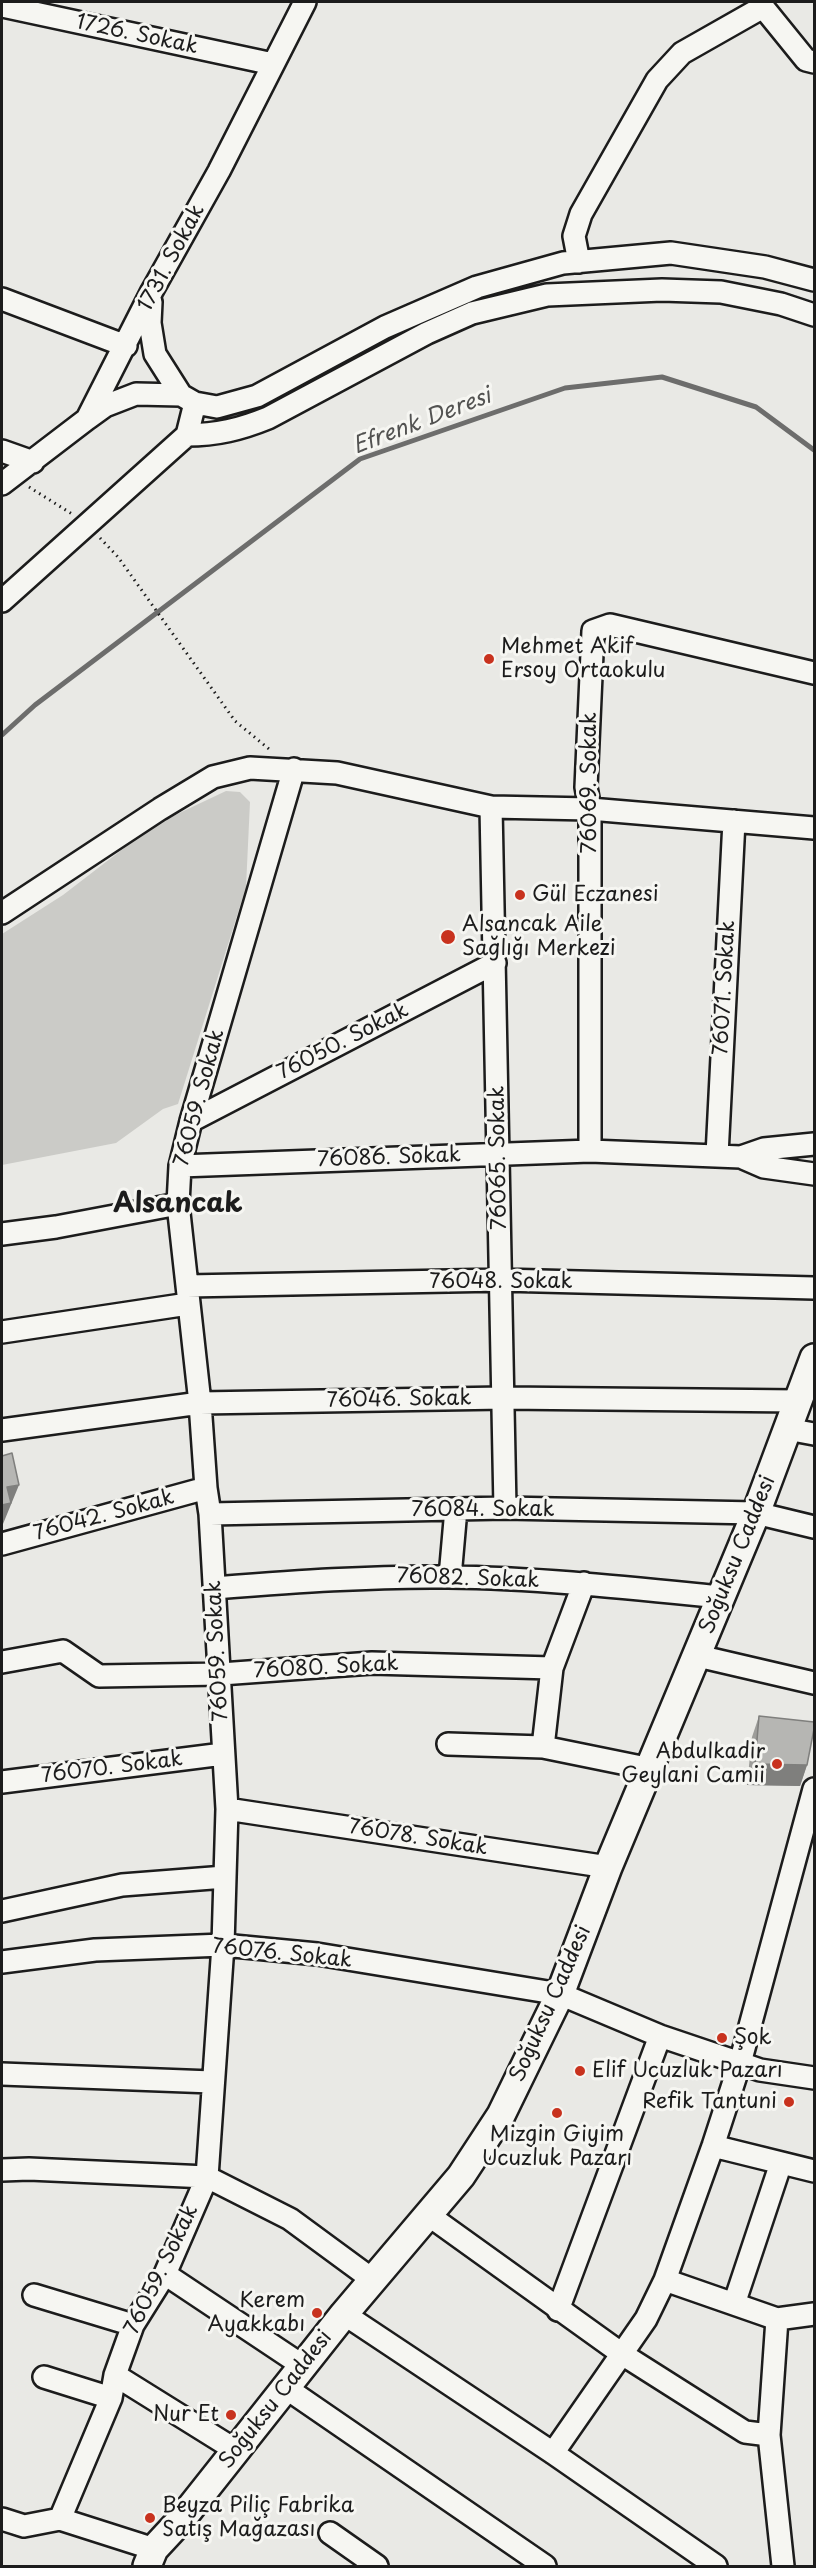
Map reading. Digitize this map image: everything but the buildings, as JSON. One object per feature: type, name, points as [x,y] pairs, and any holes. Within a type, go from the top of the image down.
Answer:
[{"type":"street","name":"1731. Sokak","points":[[2,484],[87,419],[152,291],[219,171],[305,2]]},
{"type":"street","name":"1726. Sokak","points":[[2,6],[273,64]]},
{"type":"street","points":[[579,262],[574,236],[581,214],[657,80],[682,53],[763,7],[806,60],[814,62]]},
{"type":"street","points":[[87,419],[105,406],[136,394],[188,399],[218,407],[257,396],[385,327],[477,287],[563,263],[671,253],[765,267],[814,280]]},
{"type":"street","points":[[2,601],[187,435],[240,429],[268,418],[427,333],[472,313],[547,296],[662,290],[720,292],[781,304],[814,315]]},
{"type":"street","points":[[152,291],[150,323],[155,354],[188,399],[187,435]]},
{"type":"street","points":[[2,299],[126,346]]},
{"type":"street","points":[[2,451],[33,462]]},
{"type":"street","name":"76069. Sokak","points":[[590,1151],[590,809],[586,787],[593,631],[610,625],[814,673]]},
{"type":"street","points":[[2,913],[160,809],[213,777],[250,768],[337,773],[491,807],[590,809],[814,828]]},
{"type":"street","name":"76059. Sokak","points":[[60,2519],[111,2398],[115,2375],[133,2325],[165,2274],[207,2176],[223,1945],[227,1809],[210,1514],[178,1204],[180,1166],[191,1121],[294,769]]},
{"type":"street","name":"76065. Sokak","points":[[491,807],[500,1153],[505,1508]]},
{"type":"street","name":"76071. Sokak","points":[[717,1155],[734,821]]},
{"type":"street","name":"76050. Sokak","points":[[191,1121],[495,963]]},
{"type":"street","name":"76086. Sokak","points":[[741,1157],[764,1149],[814,1144]]},
{"type":"street","name":"76086. Sokak","points":[[180,1166],[590,1151],[741,1157],[764,1167],[814,1174]]},
{"type":"street","points":[[2,1234],[56,1227],[178,1204]]},
{"type":"street","name":"76048. Sokak","points":[[2,1332],[188,1295],[501,1280],[814,1288]]},
{"type":"street","name":"Soğuksu Caddesi","points":[[151,2558],[344,2314],[461,2176],[501,2115],[560,1994],[608,1868],[756,1513],[814,1358]]},
{"type":"street","name":"76046. Sokak","points":[[2,1430],[200,1403],[504,1398],[798,1401]]},
{"type":"street","points":[[788,1429],[814,1434]]},
{"type":"street","name":"76042. Sokak","points":[[2,1544],[206,1488]]},
{"type":"street","name":"76084. Sokak","points":[[210,1514],[505,1508],[756,1513],[814,1527]]},
{"type":"street","points":[[450,1577],[456,1509]]},
{"type":"street","name":"76082. Sokak","points":[[215,1588],[361,1577],[450,1577],[584,1583],[720,1597]]},
{"type":"street","points":[[543,1748],[552,1668],[584,1583]]},
{"type":"street","name":"76080. Sokak","points":[[2,1662],[63,1651],[99,1676],[221,1674],[372,1663],[552,1668]]},
{"type":"street","points":[[698,1656],[814,1683]]},
{"type":"street","points":[[448,1744],[543,1748],[651,1769]]},
{"type":"street","name":"76070. Sokak","points":[[2,1782],[223,1754]]},
{"type":"street","points":[[553,2453],[646,2319],[665,2280],[740,2063],[814,1789]]},
{"type":"street","name":"76078. Sokak","points":[[227,1809],[608,1868]]},
{"type":"street","points":[[2,1911],[122,1885],[225,1877]]},
{"type":"street","name":"76076. Sokak","points":[[2,1962],[95,1950],[223,1945],[317,1954],[560,1994],[660,2036],[760,2070],[814,2078]]},
{"type":"street","points":[[558,2310],[660,2036]]},
{"type":"street","points":[[2,2074],[212,2082]]},
{"type":"street","points":[[713,2146],[814,2171]]},
{"type":"street","points":[[734,2304],[781,2163]]},
{"type":"street","points":[[2,2170],[207,2176],[290,2219],[373,2280]]},
{"type":"street","points":[[427,2214],[622,2354],[744,2432],[769,2435]]},
{"type":"street","points":[[165,2274],[303,2366]]},
{"type":"street","points":[[665,2280],[777,2319],[814,2314]]},
{"type":"street","points":[[34,2295],[133,2325]]},
{"type":"street","points":[[344,2314],[553,2453],[716,2566]]},
{"type":"street","points":[[777,2319],[769,2435],[783,2566]]},
{"type":"street","points":[[115,2375],[237,2451]]},
{"type":"street","points":[[44,2377],[111,2398]]},
{"type":"street","points":[[286,2388],[544,2566]]},
{"type":"street","points":[[2,2519],[24,2526],[60,2519],[151,2558]]},
{"type":"street","points":[[330,2533],[377,2566]]},
{"type":"path","points":[[118,556],[235,721],[294,769]]},
{"type":"shaded area","points":[[226,791],[240,792],[250,802],[246,887],[178,1104],[163,1109],[116,1143],[2,1165],[2,934],[63,895],[154,825]]},
{"type":"waterway","name":"Efrenk Deresi","points":[[2,735],[35,705],[360,459],[565,388],[662,377],[756,407],[814,450]]},
{"type":"place","name":"Mehmet Akif Ersoy Ortaokulu","points":[[489,659]]},
{"type":"place","name":"Gül Eczanesi","points":[[520,895]]},
{"type":"place","name":"Alsancak Aile Sağlığı Merkezi","points":[[448,937]]},
{"type":"place","name":"Abdulkadir Geylani Camii","points":[[777,1764]]},
{"type":"place","name":"Şok","points":[[722,2038]]},
{"type":"place","name":"Elif Ucuzluk Pazarı","points":[[580,2071]]},
{"type":"place","name":"Refik Tantuni","points":[[789,2102]]},
{"type":"place","name":"Mizgin Giyim Ucuzluk Pazarı","points":[[557,2113]]},
{"type":"place","name":"Kerem Ayakkabı","points":[[317,2313]]},
{"type":"place","name":"Nur Et","points":[[231,2415]]},
{"type":"place","name":"Beyza Piliç Fabrika Satış Mağazası","points":[[150,2518]]},
{"type":"district","name":"Alsancak","points":[[178,1205]]}]
